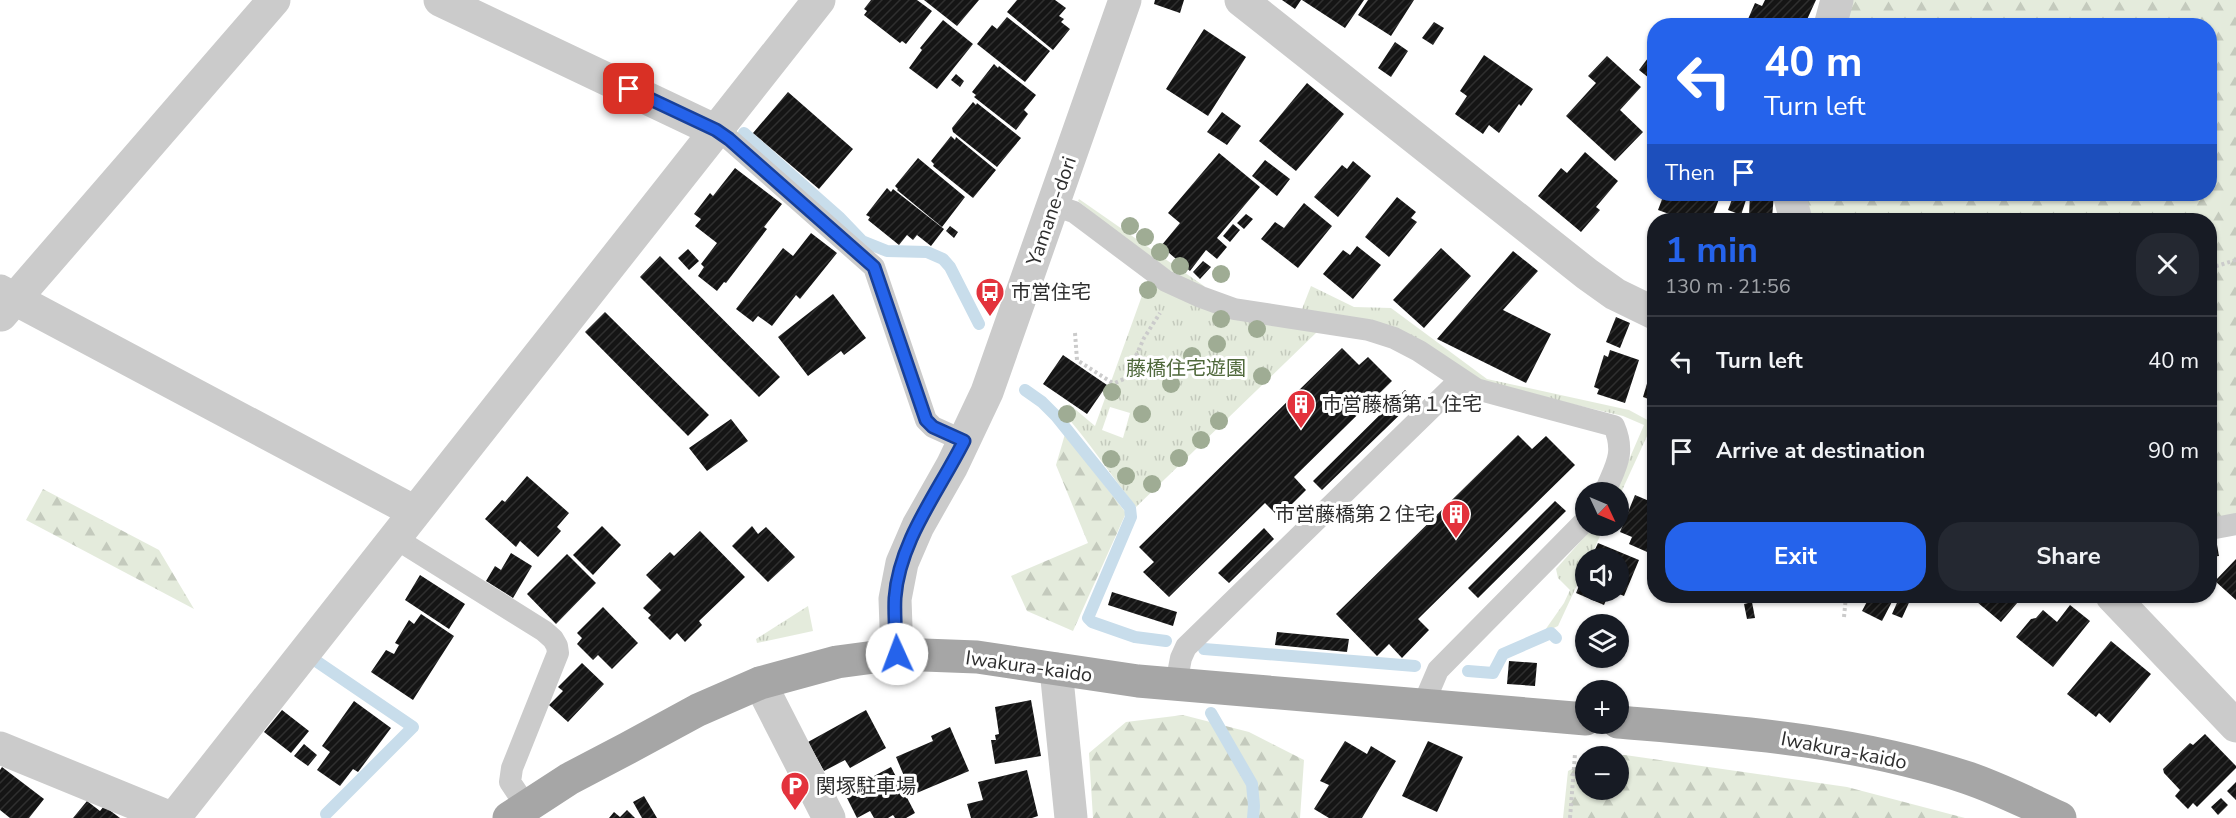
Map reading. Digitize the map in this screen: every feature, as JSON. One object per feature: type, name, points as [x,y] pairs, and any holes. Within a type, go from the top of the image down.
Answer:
[{"type":"main road","name":"Iwakura-kaido","points":[[518,812],[569,779],[698,710],[760,683],[837,663],[897,654],[977,657],[1176,684],[1423,705],[1575,730]]},
{"type":"main road","name":"Iwakura-kaido","points":[[1629,723],[1784,737],[1870,752],[1968,778],[2060,818]]},
{"type":"street","points":[[274,0],[5,302],[405,525]]},
{"type":"street","points":[[440,0],[716,130]]},
{"type":"street","points":[[0,748],[172,818],[819,0]]},
{"type":"street","name":"Yamane-dori","points":[[897,654],[895,598],[902,563],[918,526],[964,441],[987,392],[1125,0]]},
{"type":"street","points":[[1240,0],[1587,274],[1615,294],[1647,310]]},
{"type":"street","points":[[1832,18],[1837,0]]},
{"type":"street","points":[[2119,603],[2236,726]]},
{"type":"street","points":[[1056,669],[1071,818]]},
{"type":"street","points":[[760,683],[829,818]]},
{"type":"lane","points":[[716,130],[874,267],[926,420],[933,427],[964,441]]},
{"type":"lane","points":[[1053,205],[1074,212],[1166,281],[1200,297],[1234,309],[1369,330],[1394,338],[1419,351],[1461,379],[1488,393],[1614,426],[1620,440],[1619,459],[1609,482]]},
{"type":"lane","points":[[1176,684],[1181,658],[1186,647],[1461,379]]},
{"type":"lane","points":[[2217,528],[2236,524]]},
{"type":"lane","points":[[405,525],[544,631],[557,646],[558,653],[512,768],[510,782],[518,812]]},
{"type":"lane","points":[[1423,705],[1438,670],[1575,531]]},
{"type":"path","points":[[2217,266],[2236,260]]},
{"type":"path","points":[[1075,333],[1077,360],[1111,382],[1120,382],[1130,371],[1156,317],[1167,304],[1176,300],[1183,289]]},
{"type":"path","points":[[1844,618],[1845,603]]},
{"type":"path","points":[[1570,818],[1581,734]]},
{"type":"green space","points":[[1849,0],[2236,0],[2236,517],[2217,521],[2217,213],[1808,213],[1805,201],[2217,201],[2217,18],[1845,18]]},
{"type":"green space","points":[[1079,199],[1204,286],[1203,288],[1169,270],[1138,249],[1078,201]]},
{"type":"green space","name":"藤橋住宅遊園","points":[[1148,279],[1318,331],[1136,507],[1063,412],[1069,404],[1095,426]],"holes":[[[1110,407],[1130,413],[1123,438],[1102,430]]]},
{"type":"green space","points":[[1311,286],[1354,307],[1391,308],[1487,379],[1629,410],[1647,420],[1647,436],[1626,482],[1619,482],[1644,425],[1623,416],[1491,385],[1302,309]]},
{"type":"green space","points":[[1065,434],[1126,513],[1073,631],[1027,611],[1011,576],[1088,543],[1056,465]]},
{"type":"green space","points":[[43,489],[159,550],[194,609],[26,520]]},
{"type":"green space","points":[[1585,536],[1600,536],[1595,548],[1575,548],[1575,589],[1558,626],[1543,633],[1564,603],[1570,590],[1558,578],[1556,569]]},
{"type":"green space","points":[[808,606],[813,631],[757,643],[756,639]]},
{"type":"green space","points":[[1183,715],[1249,732],[1304,760],[1300,818],[1093,818],[1089,753],[1126,722]]},
{"type":"green space","points":[[1629,756],[1847,787],[1965,818],[1563,818],[1568,771],[1575,767],[1575,800],[1629,800]]},
{"type":"building","points":[[871,0],[917,0],[932,11],[906,44],[902,41],[900,43],[864,15],[867,11],[864,9]]},
{"type":"building","points":[[924,0],[979,0],[957,26]]},
{"type":"building","points":[[1017,0],[1055,0],[1066,8],[1059,16],[1064,19],[1061,22],[1070,29],[1053,50],[1007,12]]},
{"type":"building","points":[[1155,0],[1184,0],[1180,13],[1154,4]]},
{"type":"building","points":[[1282,0],[1301,0],[1295,9]]},
{"type":"building","points":[[1302,0],[1364,0],[1345,28]]},
{"type":"building","points":[[1368,0],[1414,0],[1391,36],[1358,15]]},
{"type":"building","points":[[1765,0],[1816,0],[1808,18],[1748,18],[1755,3],[1762,6]]},
{"type":"building","points":[[1007,17],[1050,51],[1025,82],[977,44],[992,25],[997,29]]},
{"type":"building","points":[[943,20],[973,44],[937,89],[909,68],[922,50],[920,48]]},
{"type":"building","points":[[1434,22],[1444,28],[1433,45],[1422,38]]},
{"type":"building","points":[[1204,29],[1246,57],[1208,116],[1166,89]]},
{"type":"building","points":[[1395,42],[1408,51],[1391,77],[1378,68]]},
{"type":"building","points":[[1484,55],[1533,89],[1521,106],[1519,104],[1499,133],[1489,125],[1483,134],[1455,114],[1467,96],[1460,91]]},
{"type":"building","points":[[1607,56],[1641,87],[1620,110],[1643,132],[1615,161],[1566,116],[1596,83],[1588,76]]},
{"type":"building","points":[[1647,59],[1647,76],[1639,70]]},
{"type":"building","points":[[994,64],[1036,95],[1024,110],[1028,114],[1016,130],[974,97],[976,95],[972,92]]},
{"type":"building","points":[[956,74],[964,81],[960,87],[951,80]]},
{"type":"building","points":[[1307,83],[1344,114],[1296,171],[1259,141]]},
{"type":"building","points":[[788,92],[853,149],[819,189],[753,133]]},
{"type":"building","points":[[973,102],[1021,138],[997,167],[953,132],[952,128]]},
{"type":"building","points":[[1222,112],[1241,126],[1227,145],[1207,132]]},
{"type":"building","points":[[951,136],[955,140],[956,137],[996,170],[973,198],[933,166],[931,161]]},
{"type":"building","points":[[1585,152],[1618,181],[1596,207],[1600,210],[1581,232],[1538,196],[1561,168],[1567,173]]},
{"type":"building","points":[[1219,153],[1260,187],[1217,238],[1227,247],[1217,259],[1206,250],[1190,271],[1161,246],[1180,223],[1168,213]]},
{"type":"building","points":[[918,158],[965,197],[942,227],[895,186]]},
{"type":"building","points":[[1265,160],[1290,179],[1277,196],[1252,176]]},
{"type":"building","points":[[1353,161],[1371,176],[1338,217],[1314,197],[1342,165],[1347,169]]},
{"type":"building","points":[[735,168],[782,204],[764,227],[767,229],[726,283],[724,282],[717,291],[698,276],[704,267],[701,264],[717,243],[695,226],[701,219],[694,214],[710,193],[713,196]]},
{"type":"building","points":[[887,188],[891,192],[893,189],[944,229],[931,246],[917,235],[913,240],[907,235],[899,245],[868,220],[870,217],[866,215]]},
{"type":"building","points":[[1397,197],[1416,212],[1411,218],[1417,222],[1389,257],[1365,237]]},
{"type":"building","points":[[1661,201],[1718,201],[1714,213],[1666,213],[1658,210]]},
{"type":"building","points":[[1731,201],[1746,201],[1742,213],[1728,210]]},
{"type":"building","points":[[1750,201],[1773,201],[1772,213],[1749,213]]},
{"type":"building","points":[[1304,203],[1332,226],[1298,268],[1261,239],[1275,222],[1284,228]]},
{"type":"building","points":[[1246,214],[1253,219],[1244,229],[1237,223]]},
{"type":"building","points":[[1233,224],[1240,230],[1230,242],[1223,236]]},
{"type":"building","points":[[950,226],[958,232],[954,238],[946,231]]},
{"type":"building","points":[[811,233],[837,253],[800,299],[796,295],[772,326],[758,316],[753,322],[736,309],[783,248],[793,256]]},
{"type":"building","points":[[1357,246],[1381,265],[1353,299],[1323,274],[1343,250],[1350,255]]},
{"type":"building","points":[[1441,248],[1471,276],[1424,328],[1393,300]]},
{"type":"building","points":[[688,249],[699,261],[689,270],[678,258]]},
{"type":"building","points":[[1513,251],[1538,271],[1503,310],[1551,334],[1526,383],[1437,339]]},
{"type":"building","points":[[660,256],[780,377],[759,397],[640,277]]},
{"type":"building","points":[[1203,261],[1211,267],[1200,279],[1193,272]]},
{"type":"building","points":[[833,294],[866,338],[844,355],[841,351],[808,376],[778,337]]},
{"type":"building","points":[[605,312],[709,415],[688,436],[585,332]]},
{"type":"building","points":[[1616,317],[1630,323],[1620,348],[1606,342]]},
{"type":"building","name":"市営藤橋第１住宅","points":[[1342,348],[1359,365],[1368,357],[1392,381],[1294,477],[1306,490],[1279,517],[1265,503],[1169,597],[1143,572],[1154,562],[1139,547]]},
{"type":"building","points":[[1610,350],[1639,360],[1625,403],[1597,394],[1599,389],[1594,387],[1604,355],[1608,357]]},
{"type":"building","points":[[1063,355],[1107,385],[1087,414],[1043,384]]},
{"type":"building","points":[[1647,384],[1647,398],[1643,397]]},
{"type":"building","points":[[1405,390],[1415,400],[1322,490],[1313,481]]},
{"type":"building","points":[[731,419],[748,441],[707,471],[689,448]]},
{"type":"building","name":"市営藤橋第２住宅","points":[[1518,435],[1532,449],[1546,436],[1575,465],[1418,619],[1429,630],[1402,658],[1389,644],[1377,656],[1336,614]]},
{"type":"building","points":[[527,476],[569,513],[557,527],[561,531],[538,557],[520,541],[516,547],[485,519],[502,500],[505,502]]},
{"type":"building","points":[[1635,495],[1647,500],[1647,552],[1629,544],[1632,537],[1629,536],[1629,510]]},
{"type":"building","points":[[1555,501],[1566,511],[1478,598],[1468,588]]},
{"type":"building","points":[[602,526],[621,545],[593,575],[573,555]]},
{"type":"building","points":[[752,526],[758,534],[766,527],[795,557],[768,582],[732,546]]},
{"type":"building","points":[[1264,528],[1274,539],[1229,583],[1218,573]]},
{"type":"building","points":[[700,531],[745,577],[699,621],[702,625],[685,642],[677,633],[670,640],[648,618],[651,615],[643,608],[661,590],[646,575],[670,552],[674,556]]},
{"type":"building","points":[[1598,543],[1610,548],[1596,548]]},
{"type":"building","points":[[511,553],[532,566],[513,598],[486,581],[495,566],[501,570]]},
{"type":"building","points":[[567,554],[596,583],[556,624],[527,594]]},
{"type":"building","points":[[1629,556],[1639,560],[1629,584]]},
{"type":"building","points":[[2236,559],[2236,600],[2217,583],[2217,579]]},
{"type":"building","points":[[420,575],[465,604],[449,629],[405,600]]},
{"type":"building","points":[[1112,592],[1177,612],[1173,626],[1108,605]]},
{"type":"building","points":[[1752,603],[1755,618],[1747,619],[1744,604]]},
{"type":"building","points":[[1866,603],[1891,603],[1882,621],[1862,611]]},
{"type":"building","points":[[1897,603],[1909,603],[1902,618],[1892,614]]},
{"type":"building","points":[[1978,603],[2017,603],[2001,622]]},
{"type":"building","points":[[2070,605],[2090,621],[2053,667],[2016,637],[2031,619],[2036,618],[2043,610],[2057,622]]},
{"type":"building","points":[[603,607],[638,643],[612,669],[598,655],[593,660],[577,644],[582,638],[577,633]]},
{"type":"building","points":[[421,614],[454,636],[413,700],[371,672],[386,650],[394,654],[399,645],[395,643],[409,620],[414,624]]},
{"type":"building","points":[[1277,632],[1349,639],[1347,652],[1275,645]]},
{"type":"building","points":[[2111,641],[2151,674],[2110,723],[2099,713],[2096,717],[2067,694]]},
{"type":"building","points":[[1509,661],[1537,663],[1535,686],[1507,684]]},
{"type":"building","points":[[582,663],[604,684],[568,722],[549,705],[563,691],[558,687]]},
{"type":"building","points":[[1031,700],[1041,756],[995,764],[991,740],[996,740],[995,735],[999,734],[995,707]]},
{"type":"building","points":[[354,701],[391,728],[358,772],[353,769],[340,786],[317,770],[330,752],[322,746]]},
{"type":"building","points":[[282,710],[309,731],[291,753],[264,732]]},
{"type":"building","points":[[866,710],[886,748],[850,768],[845,760],[824,771],[808,742]]},
{"type":"building","points":[[950,727],[969,771],[912,795],[896,757],[933,741],[931,736]]},
{"type":"building","points":[[2205,734],[2236,768],[2197,807],[2193,803],[2188,809],[2175,796],[2180,790],[2163,769],[2190,743],[2193,745]]},
{"type":"building","points":[[1345,741],[1367,754],[1371,746],[1396,761],[1362,818],[1329,818],[1314,809],[1329,785],[1320,781]]},
{"type":"building","points":[[1428,741],[1463,757],[1437,812],[1402,796]]},
{"type":"building","points":[[304,744],[317,755],[308,766],[294,756]]},
{"type":"building","points":[[2,767],[44,799],[29,818],[10,818],[0,810],[0,770]]},
{"type":"building","points":[[891,767],[915,813],[906,818],[895,818],[893,815],[888,818],[874,818],[870,811],[857,818],[844,792]]},
{"type":"building","points":[[1027,770],[1038,816],[1032,818],[971,818],[967,804],[983,800],[978,782]]},
{"type":"building","points":[[2236,782],[2236,800],[2227,791]]},
{"type":"building","points":[[644,796],[657,818],[642,818],[633,802]]},
{"type":"building","points":[[2221,798],[2228,805],[2218,815],[2211,807]]},
{"type":"building","points":[[87,801],[100,811],[104,806],[120,818],[73,818]]},
{"type":"building","points":[[627,810],[635,818],[609,818],[614,812],[620,817]]},
{"type":"waterway","points":[[744,133],[839,217],[862,241],[887,251],[927,252],[943,259],[950,267],[979,324]]},
{"type":"waterway","points":[[1025,390],[1056,416],[1130,508],[1131,517],[1088,618],[1092,622],[1135,637],[1166,641]]},
{"type":"waterway","points":[[1468,671],[1493,673],[1503,654],[1551,633],[1556,638]]},
{"type":"waterway","points":[[1204,649],[1415,666]]},
{"type":"waterway","points":[[316,661],[413,727],[326,814]]},
{"type":"waterway","points":[[1211,713],[1252,784],[1253,818]]},
{"type":"place","name":"市営住宅","points":[[990,318]]},
{"type":"place","name":"市営藤橋第１住宅","points":[[1301,430]]},
{"type":"place","name":"市営藤橋第２住宅","points":[[1456,540]]},
{"type":"place","name":"関塚駐車場","points":[[795,812]]},
{"type":"route","points":[[629,89],[716,130],[729,139],[858,250],[874,267],[926,420],[933,427],[964,441],[918,526],[902,563],[895,598],[897,654]]}]
